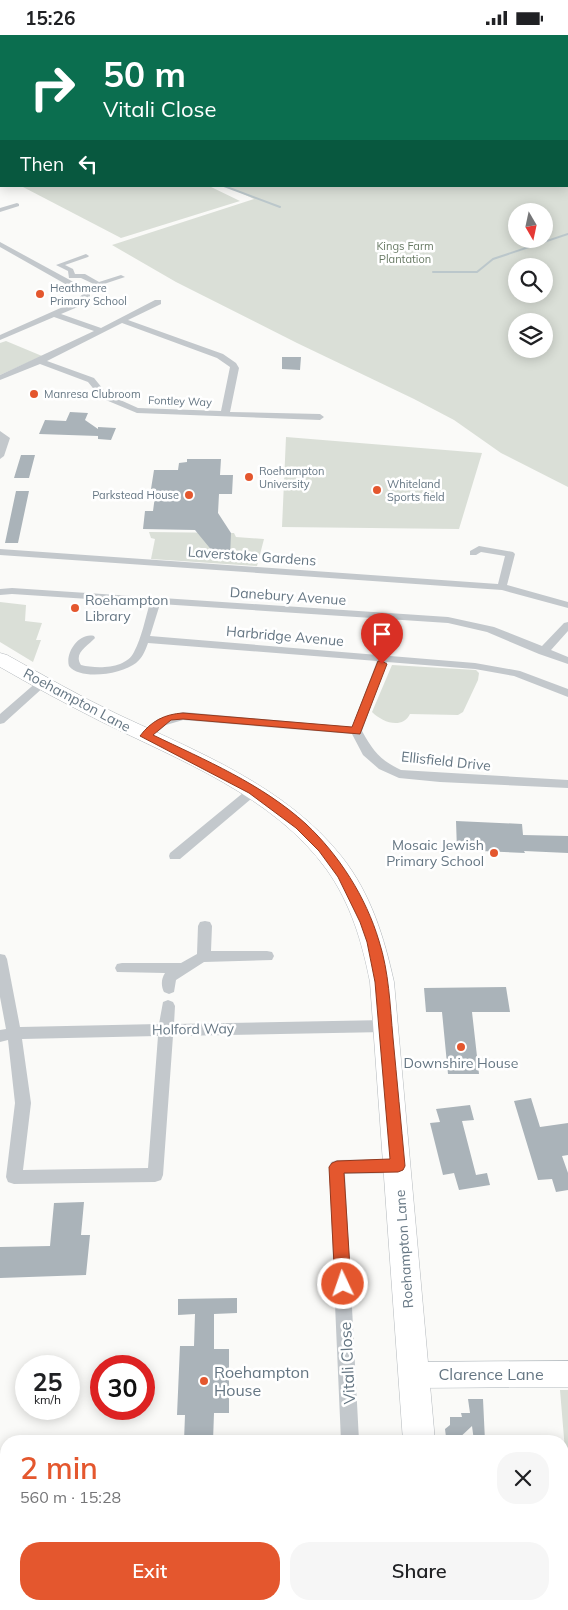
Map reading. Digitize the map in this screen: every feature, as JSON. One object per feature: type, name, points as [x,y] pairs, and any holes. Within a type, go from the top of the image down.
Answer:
[{"type":"highway","name":"Roehampton Lane","points":[[0,659],[42,683],[253,791],[277,807],[312,837],[323,848],[351,888],[373,942],[382,982],[419,1435]]},
{"type":"street","points":[[0,210],[17,205]]},
{"type":"street","points":[[0,243],[87,293],[88,296],[77,304],[0,339]]},
{"type":"street","points":[[72,276],[71,270],[59,264],[86,256]]},
{"type":"street","points":[[63,279],[72,276],[82,276],[98,284],[121,277]]},
{"type":"street","points":[[0,378],[40,361],[158,303]]},
{"type":"street","points":[[54,314],[101,331]]},
{"type":"street","name":"Fontley Way","points":[[40,361],[91,380],[104,396],[137,410],[225,414],[235,368],[233,365],[220,357],[124,321]]},
{"type":"street","points":[[225,414],[320,417]]},
{"type":"street","points":[[0,434],[6,438],[0,456]]},
{"type":"street","points":[[473,553],[479,549],[510,555],[502,587]]},
{"type":"street","name":"Laverstoke Gardens","points":[[0,552],[502,587],[568,605]]},
{"type":"street","name":"Danebury Avenue","points":[[0,592],[12,591],[448,620],[490,629],[568,661]]},
{"type":"street","points":[[90,638],[76,648],[72,662],[77,668],[103,670],[127,664],[139,654],[156,601]]},
{"type":"street","points":[[544,652],[568,625]]},
{"type":"street","name":"Harbridge Avenue","points":[[144,639],[500,669],[531,678],[568,693]]},
{"type":"street","points":[[145,736],[160,722],[169,717],[183,716],[356,731],[383,659]]},
{"type":"street","points":[[0,721],[42,683]]},
{"type":"street","name":"Ellisfield Drive","points":[[356,731],[367,752],[383,766],[399,774],[440,778],[568,784]]},
{"type":"street","points":[[175,856],[253,791]]},
{"type":"street","points":[[204,957],[205,926]]},
{"type":"street","points":[[169,988],[169,978],[195,960],[204,957],[267,956]]},
{"type":"street","points":[[0,959],[7,1034],[23,1103],[14,1177],[155,1175],[168,1006]]},
{"type":"street","points":[[122,968],[182,968]]},
{"type":"street","name":"Holford Way","points":[[7,1034],[386,1026]]},
{"type":"street","name":"Vitali Close","points":[[350,1435],[337,1167],[398,1166]]},
{"type":"street","name":"Clarence Lane","points":[[414,1375],[568,1374]]},
{"type":"green space","points":[[23,187],[211,187],[240,201],[121,238]]},
{"type":"green space","name":"Kings Farm Plantation","points":[[228,187],[568,187],[568,487],[501,453],[454,420],[176,282],[112,245],[254,199]]},
{"type":"green space","points":[[6,341],[42,356],[0,375],[0,343]]},
{"type":"green space","name":"Whiteland Sports field","points":[[286,437],[482,453],[459,529],[282,527]]},
{"type":"green space","points":[[149,532],[234,533],[236,537],[264,539],[257,566],[151,559],[155,539],[151,538]]},
{"type":"green space","points":[[0,602],[26,605],[25,621],[42,623],[36,640],[41,640],[33,662],[0,642]]},
{"type":"green space","points":[[392,665],[476,670],[479,673],[478,680],[463,712],[458,715],[410,714],[402,722],[392,723],[381,719],[372,712]]},
{"type":"green space","points":[[560,1390],[568,1390],[568,1435],[564,1435]]},
{"type":"building","points":[[282,357],[301,357],[300,370],[282,369]]},
{"type":"building","points":[[70,412],[88,413],[85,420],[98,429],[98,427],[116,428],[111,440],[98,439],[98,436],[39,434],[45,420],[66,421]]},
{"type":"building","points":[[21,455],[35,455],[29,478],[14,478]]},
{"type":"building","name":"Parkstead House","points":[[187,459],[221,459],[220,475],[233,475],[232,494],[219,494],[218,513],[231,533],[230,558],[218,558],[195,530],[143,529],[145,511],[153,511],[156,489],[151,489],[154,470],[178,470],[179,463],[187,462]]},
{"type":"building","points":[[16,491],[29,491],[18,543],[5,543]]},
{"type":"building","points":[[456,821],[522,824],[523,835],[568,836],[568,853],[457,850]]},
{"type":"building","points":[[506,987],[510,1012],[472,1012],[479,1074],[448,1074],[442,1012],[426,1012],[424,988]]},
{"type":"building","points":[[531,1098],[540,1127],[568,1123],[568,1155],[562,1156],[568,1173],[568,1190],[556,1192],[552,1179],[538,1180],[514,1101]]},
{"type":"building","points":[[470,1105],[474,1120],[462,1121],[476,1175],[487,1173],[490,1185],[459,1190],[454,1173],[443,1175],[430,1123],[440,1122],[436,1109]]},
{"type":"building","points":[[84,1202],[81,1235],[90,1235],[86,1275],[0,1278],[0,1247],[50,1246],[54,1203]]},
{"type":"building","name":"Roehampton House","points":[[237,1298],[237,1313],[214,1314],[214,1349],[229,1349],[229,1413],[214,1413],[213,1435],[184,1435],[185,1415],[177,1415],[180,1346],[194,1346],[195,1314],[178,1315],[178,1299]]},
{"type":"building","points":[[468,1399],[483,1399],[485,1435],[473,1435],[472,1426],[462,1435],[446,1435],[445,1429],[450,1425],[450,1417],[462,1417],[461,1413],[470,1413]]},
{"type":"waterway","points":[[227,187],[280,207]]},
{"type":"waterway","points":[[433,272],[477,272],[493,259],[568,234]]},
{"type":"place","name":"Heathmere Primary School","points":[[40,294]]},
{"type":"place","name":"Manresa Clubroom","points":[[34,394]]},
{"type":"place","name":"Roehampton University","points":[[249,477]]},
{"type":"place","name":"Whiteland Sports field","points":[[377,490]]},
{"type":"place","name":"Parkstead House","points":[[189,495]]},
{"type":"place","name":"Roehampton Library","points":[[75,608]]},
{"type":"place","name":"Mosaic Jewish Primary School","points":[[494,853]]},
{"type":"place","name":"Downshire House","points":[[461,1047]]},
{"type":"place","name":"Roehampton House","points":[[204,1381]]},
{"type":"route","points":[[343,1284],[337,1167],[398,1166],[382,982],[373,942],[366,922],[351,888],[323,848],[300,826],[277,807],[253,791],[145,736],[160,722],[169,717],[183,716],[356,731],[382,664]]}]
